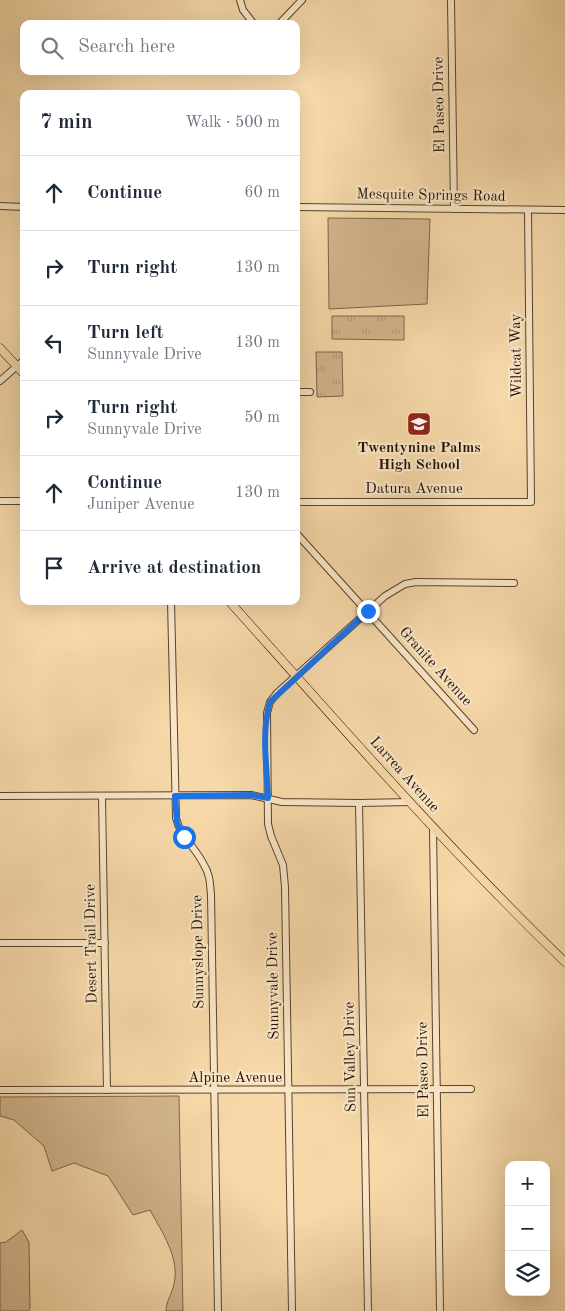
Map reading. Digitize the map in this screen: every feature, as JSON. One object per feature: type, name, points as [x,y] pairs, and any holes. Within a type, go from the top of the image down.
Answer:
[{"type":"main road","points":[[0,348],[20,369]]},
{"type":"main road","name":"Larrea Avenue","points":[[233,605],[433,828],[507,906],[565,962]]},
{"type":"street","points":[[240,0],[243,10],[251,20]]},
{"type":"street","points":[[283,20],[302,0]]},
{"type":"street","name":"El Paseo Drive","points":[[451,0],[454,209]]},
{"type":"street","points":[[0,206],[20,207]]},
{"type":"street","name":"Mesquite Springs Road","points":[[300,208],[565,210]]},
{"type":"street","name":"Wildcat Way","points":[[528,210],[531,502]]},
{"type":"street","points":[[0,381],[20,363]]},
{"type":"street","points":[[300,392],[310,392]]},
{"type":"street","points":[[0,501],[20,501]]},
{"type":"street","name":"Datura Avenue","points":[[300,502],[531,502]]},
{"type":"street","name":"Granite Avenue","points":[[300,537],[474,730]]},
{"type":"street","name":"Sunnyvale Drive","points":[[292,1311],[285,880],[284,865],[274,844],[268,824],[267,713],[270,702],[385,596],[405,584],[416,582],[514,583]]},
{"type":"street","name":"Sunnyslope Drive","points":[[171,605],[177,823],[184,837],[204,864],[210,879],[218,1311]]},
{"type":"street","points":[[0,796],[251,795],[282,802],[410,802]]},
{"type":"street","name":"Desert Trail Drive","points":[[102,797],[107,1090]]},
{"type":"street","name":"Sun Valley Drive","points":[[359,803],[368,1311]]},
{"type":"street","name":"El Paseo Drive","points":[[433,828],[440,1311]]},
{"type":"street","points":[[0,943],[105,943]]},
{"type":"street","name":"Alpine Avenue","points":[[0,1090],[471,1089]]},
{"type":"green space","points":[[328,218],[430,219],[427,304],[329,309]]},
{"type":"green space","points":[[332,316],[404,316],[404,340],[332,339]]},
{"type":"green space","points":[[316,352],[342,352],[343,396],[317,397]]},
{"type":"green space","points":[[179,1096],[183,1311],[166,1311],[174,1284],[174,1265],[169,1246],[150,1210],[133,1215],[108,1176],[74,1163],[52,1171],[44,1146],[14,1120],[0,1116],[0,1097]]},
{"type":"green space","points":[[22,1230],[29,1242],[30,1308],[29,1311],[0,1311],[0,1243],[6,1242]]},
{"type":"place","name":"Twentynine Palms High School","points":[[419,424]]},
{"type":"route","points":[[184,837],[177,823],[175,796],[251,795],[268,798],[266,733],[267,713],[270,702],[277,693],[368,611]]}]
